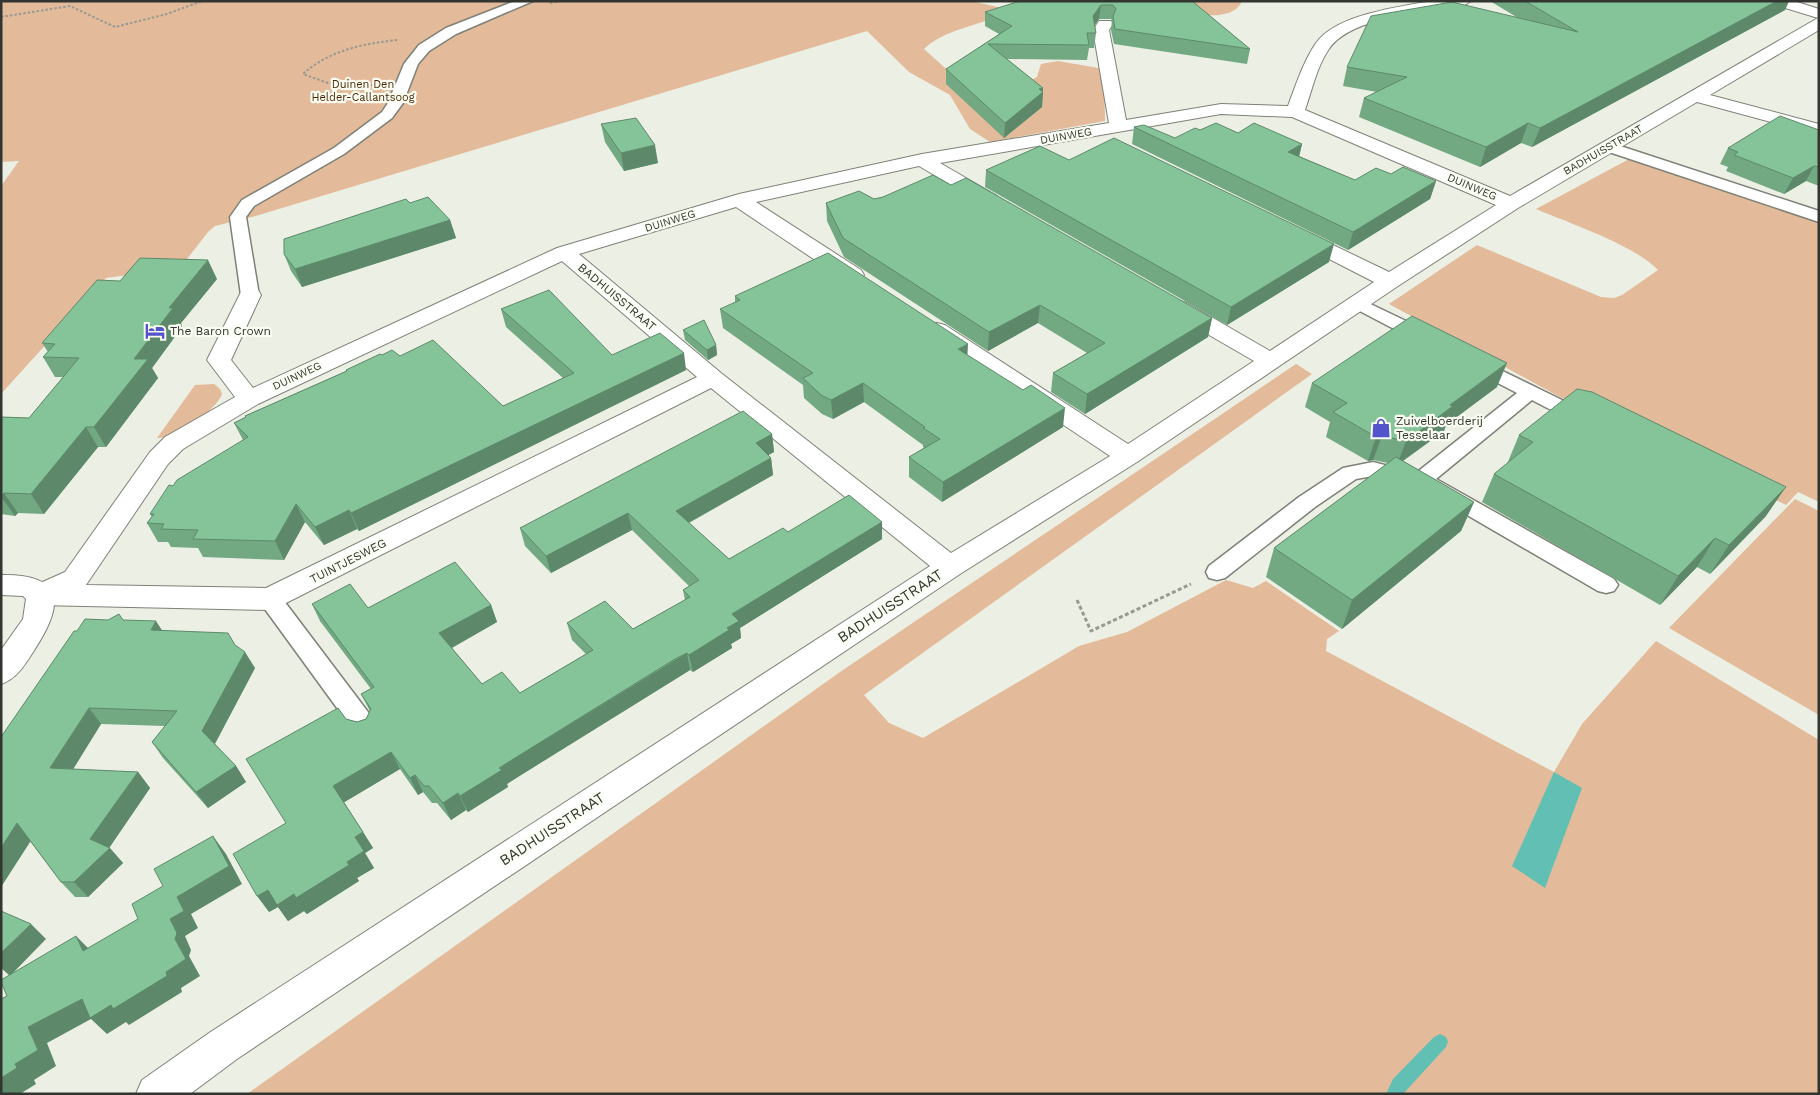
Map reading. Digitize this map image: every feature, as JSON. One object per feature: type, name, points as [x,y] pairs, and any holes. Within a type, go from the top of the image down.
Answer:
[{"type":"street","points":[[1295,112],[1324,44],[1341,29],[1375,18],[1463,1]]},
{"type":"street","points":[[1777,1],[1819,14]]},
{"type":"street","points":[[1105,24],[1101,30],[1118,125]]},
{"type":"street","name":"BADHUISSTRAAT","points":[[156,1094],[232,1041],[950,567],[1128,456],[1390,281],[1511,204],[1819,24]]},
{"type":"street","points":[[1695,96],[1819,130]]},
{"type":"street","name":"DUINWEG","points":[[39,595],[75,579],[159,458],[174,443],[249,399],[564,252],[739,200],[922,160],[1089,133],[1118,125],[1221,109],[1295,112],[1511,204]]},
{"type":"street","points":[[1089,133],[1116,146]]},
{"type":"street","points":[[922,160],[1007,209]]},
{"type":"street","points":[[739,200],[872,287]]},
{"type":"street","points":[[1284,229],[1390,281]]},
{"type":"street","name":"BADHUISSTRAAT","points":[[564,252],[713,378],[950,567]]},
{"type":"street","points":[[249,399],[219,360],[250,295]]},
{"type":"street","points":[[1160,297],[1271,361]]},
{"type":"street","points":[[921,320],[1128,456]]},
{"type":"street","name":"TUINTJESWEG","points":[[39,595],[270,599],[713,378]]},
{"type":"street","points":[[1,585],[27,587],[39,595],[41,614],[1,672]]},
{"type":"lane","points":[[250,295],[238,217],[248,203],[360,137],[389,114],[415,57],[434,41],[475,21],[527,1]]},
{"type":"lane","points":[[1608,147],[1819,217]]},
{"type":"lane","points":[[1358,303],[1444,347]]},
{"type":"lane","points":[[1461,356],[1559,406],[1585,414]]},
{"type":"lane","points":[[1421,480],[1530,392]]},
{"type":"lane","points":[[1217,572],[1307,502],[1350,473],[1373,469],[1421,480],[1606,585]]},
{"type":"lane","points":[[270,599],[365,727]]},
{"type":"path","points":[[1,17],[70,6],[78,8],[115,27],[167,14],[202,1]]},
{"type":"path","points":[[402,86],[328,83],[312,79],[304,74],[309,67],[352,47],[397,40],[434,41]]},
{"type":"path","points":[[1077,600],[1091,631],[1217,572]]},
{"type":"green space","name":"Duinen Den Helder-Callantsoog","points":[[1,1],[971,1],[998,7],[1003,13],[941,37],[924,49],[944,67],[961,76],[1023,84],[1037,77],[1041,64],[1058,61],[1104,69],[1105,121],[990,142],[970,129],[950,95],[909,72],[867,31],[252,217],[215,226],[208,232],[180,268],[106,278],[1,394],[1,186],[19,161],[1,162]]},
{"type":"green space","points":[[1187,1],[1242,1],[1239,7],[1228,13],[1207,15],[1194,14]]},
{"type":"green space","points":[[1631,158],[1819,222],[1819,502],[1798,492],[1786,505],[1613,419],[1560,397],[1389,304],[1477,245],[1601,297],[1614,298],[1622,295],[1658,270],[1648,261],[1618,244],[1536,209]]},
{"type":"green space","points":[[1296,364],[1312,374],[864,695],[889,723],[923,738],[1079,646],[1127,632],[1226,580],[1253,588],[1266,581],[1339,631],[1327,639],[1326,651],[1554,772],[1582,724],[1656,641],[1819,740],[1819,1094],[247,1094],[840,672]]},
{"type":"green space","points":[[214,384],[220,389],[222,394],[212,408],[184,429],[165,437],[157,438],[195,385]]},
{"type":"green space","points":[[1795,499],[1819,511],[1819,715],[1669,628]]},
{"type":"water","points":[[1554,772],[1582,788],[1545,888],[1512,866]]},
{"type":"building","points":[[1020,1],[1192,1],[1250,49],[1115,29],[1113,16],[1116,9],[1113,5],[1101,5],[1093,16],[1096,33],[1087,33],[1089,45],[988,44],[1043,88],[1039,89],[1043,92],[1005,123],[946,69],[1012,26],[985,12]]},
{"type":"building","points":[[1525,1],[1777,1],[1540,128],[1528,123],[1486,147],[1364,98],[1407,77],[1347,67],[1371,16],[1452,2],[1578,32]]},
{"type":"building","points":[[1780,116],[1819,130],[1819,167],[1814,166],[1793,178],[1734,155],[1738,152],[1728,148]]},
{"type":"building","points":[[636,118],[655,145],[621,153],[601,124]]},
{"type":"building","points":[[1216,123],[1238,133],[1254,123],[1302,144],[1288,152],[1355,180],[1376,168],[1391,174],[1403,167],[1436,181],[1353,232],[1134,127],[1144,125],[1175,138],[1195,128],[1200,130]]},
{"type":"building","points":[[1114,138],[1334,244],[1231,307],[986,170],[1040,146],[1069,160]]},
{"type":"building","points":[[933,175],[951,185],[966,178],[1212,318],[1087,394],[1053,373],[1105,343],[1040,305],[989,332],[843,238],[826,203],[859,191],[874,199],[883,197]]},
{"type":"building","points":[[428,197],[450,220],[295,269],[284,254],[284,239],[406,199],[410,203]]},
{"type":"building","points":[[828,253],[968,344],[958,349],[1023,390],[1031,385],[1065,408],[943,482],[909,457],[940,439],[923,428],[925,427],[863,383],[831,400],[821,395],[803,378],[813,373],[720,309],[740,300],[735,296]]},
{"type":"building","points":[[140,258],[208,260],[169,308],[173,308],[134,359],[148,359],[94,427],[86,427],[31,494],[4,493],[1,496],[1,417],[29,418],[79,358],[43,357],[55,344],[42,343],[97,280],[120,281]]},
{"type":"building","points":[[549,290],[612,355],[660,333],[684,353],[351,513],[349,510],[315,527],[296,504],[275,541],[193,539],[198,530],[161,529],[164,524],[147,523],[154,514],[150,514],[169,485],[173,486],[177,480],[248,437],[234,423],[245,416],[347,371],[380,354],[382,355],[392,350],[400,356],[433,340],[503,406],[574,373],[501,309]]},
{"type":"building","points":[[1412,316],[1507,363],[1450,405],[1453,406],[1406,441],[1382,436],[1376,437],[1333,412],[1347,403],[1312,383]]},
{"type":"building","points":[[704,320],[716,345],[707,350],[683,330]]},
{"type":"building","points":[[1577,389],[1592,392],[1786,487],[1729,545],[1715,538],[1678,576],[1494,474],[1533,442],[1519,435]]},
{"type":"building","points":[[743,411],[772,434],[756,443],[771,458],[676,511],[729,559],[783,528],[788,532],[849,495],[882,522],[732,614],[739,621],[727,628],[729,630],[689,655],[687,653],[675,659],[499,768],[502,770],[460,796],[458,793],[443,803],[429,786],[424,786],[415,775],[410,778],[391,752],[333,786],[363,832],[355,837],[364,851],[347,862],[349,865],[296,898],[294,894],[277,905],[268,890],[257,896],[233,854],[286,823],[246,759],[338,708],[346,719],[357,722],[366,719],[371,709],[361,694],[374,687],[312,604],[350,584],[368,608],[455,562],[491,605],[439,633],[482,684],[502,672],[520,693],[593,650],[567,623],[605,601],[633,629],[690,597],[683,590],[699,580],[628,513],[546,556],[520,528]]},
{"type":"building","points":[[1396,457],[1474,502],[1352,600],[1274,548]]},
{"type":"building","points":[[119,614],[123,620],[156,621],[151,630],[228,633],[235,645],[245,652],[202,731],[236,766],[196,792],[152,742],[177,711],[89,708],[50,768],[138,772],[90,839],[110,848],[74,882],[61,882],[17,823],[1,848],[1,737],[74,631],[77,631],[85,619],[108,620]]},
{"type":"building","points":[[213,836],[229,866],[177,897],[184,911],[170,919],[177,933],[175,939],[186,959],[166,972],[167,976],[113,1009],[111,1005],[90,1018],[82,999],[28,1027],[38,1050],[15,1064],[17,1068],[1,1078],[1,999],[7,996],[1,980],[76,936],[83,951],[138,919],[132,904],[163,886],[154,869]]},
{"type":"building","points":[[1,911],[31,924],[1,953]]},
{"type":"waterway","points":[[1394,1094],[1399,1085],[1440,1042]]},
{"type":"place","name":"The Baron Crown","points":[[155,331]]},
{"type":"place","name":"Zuivelboerderij Tesselaar","points":[[1381,428]]}]
